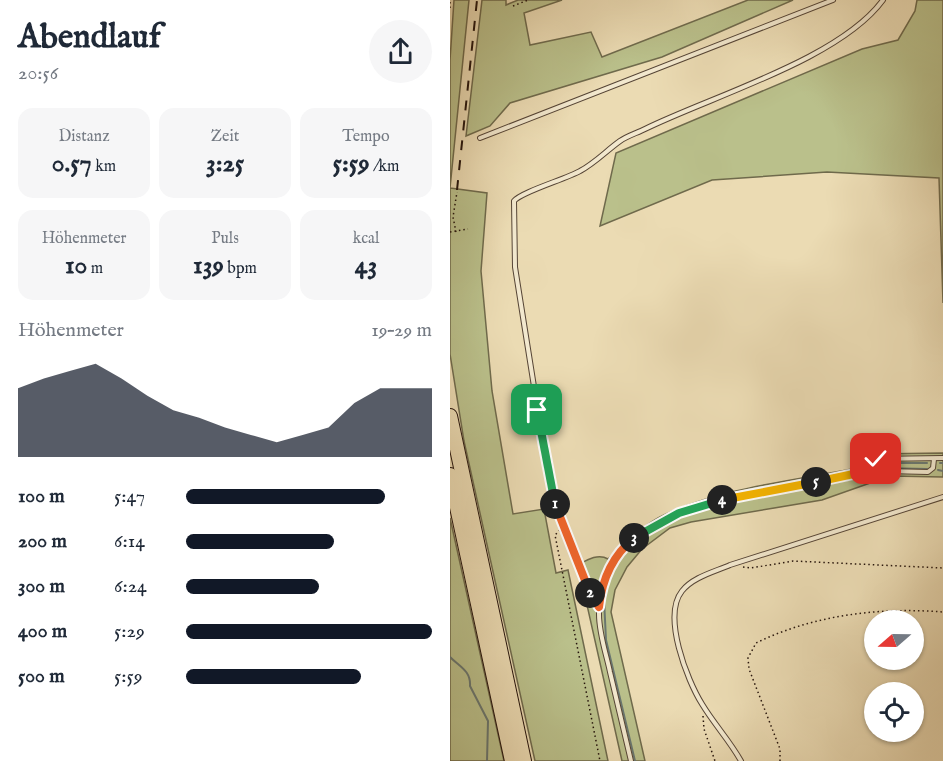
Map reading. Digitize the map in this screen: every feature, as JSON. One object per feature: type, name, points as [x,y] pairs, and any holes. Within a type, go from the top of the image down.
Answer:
[{"type":"highway","points":[[450,417],[524,761]]},
{"type":"highway","points":[[450,475],[512,761]]},
{"type":"lane","points":[[480,138],[833,0]]},
{"type":"lane","points":[[599,607],[590,592],[558,516],[547,470],[515,267],[514,201],[522,194],[556,183],[582,170],[620,142],[647,128],[807,58],[856,28],[873,15],[884,0]]},
{"type":"lane","points":[[883,474],[886,471],[928,472],[933,468],[934,458]]},
{"type":"lane","points":[[631,761],[601,634],[599,607],[606,575],[618,554],[636,537],[672,516],[732,498],[860,474],[876,459],[943,458]]},
{"type":"lane","points":[[741,761],[702,705],[691,683],[682,656],[675,626],[675,605],[688,585],[730,565],[943,497]]},
{"type":"path","points":[[450,0],[450,8]]},
{"type":"path","points":[[513,6],[528,0]]},
{"type":"path","points":[[456,232],[453,217],[457,192]]},
{"type":"path","points":[[450,232],[468,229]]},
{"type":"path","points":[[566,531],[562,529],[555,535],[600,761]]},
{"type":"path","points":[[730,565],[751,568],[793,561],[943,568]]},
{"type":"path","points":[[780,761],[780,748],[749,669],[748,658],[756,643],[809,622],[848,615],[923,610],[943,612]]},
{"type":"path","points":[[702,705],[704,729],[715,761]]},
{"type":"green space","points":[[454,0],[469,0],[450,188],[450,60]]},
{"type":"green space","points":[[482,0],[506,0],[506,5],[518,0],[562,0],[524,13],[530,45],[591,32],[602,57],[748,0],[793,0],[662,57],[510,103],[490,126],[466,136]]},
{"type":"green space","points":[[917,0],[943,0],[943,303],[939,178],[827,172],[712,180],[600,226],[616,153],[862,49],[898,40],[915,11]]},
{"type":"green space","points":[[450,188],[487,193],[481,271],[492,391],[513,514],[544,509],[556,573],[568,570],[608,761],[535,761],[464,441],[450,354]]},
{"type":"green space","points":[[943,453],[943,477],[890,476],[822,500],[691,522],[670,528],[642,549],[627,567],[615,590],[611,612],[645,761],[622,761],[578,565],[596,557],[608,559],[658,518],[712,497],[762,485],[862,467],[873,454]]},
{"type":"green space","points":[[450,518],[504,761],[450,761]]},
{"type":"waterway","points":[[877,463],[927,463]]},
{"type":"waterway","points":[[651,531],[677,518],[709,507],[857,478],[882,468],[927,469]]},
{"type":"waterway","points":[[938,470],[943,471]]},
{"type":"waterway","points":[[626,552],[637,541]]},
{"type":"waterway","points":[[604,599],[606,640],[635,761]]},
{"type":"waterway","points":[[450,657],[467,673],[470,686],[488,721],[487,761]]},
{"type":"railway","points":[[457,190],[477,0]]},
{"type":"route","points":[[537,410],[549,481],[558,516],[590,592],[599,607],[603,583],[613,561],[629,542],[656,525],[679,513],[705,504],[860,474],[876,459]]}]
